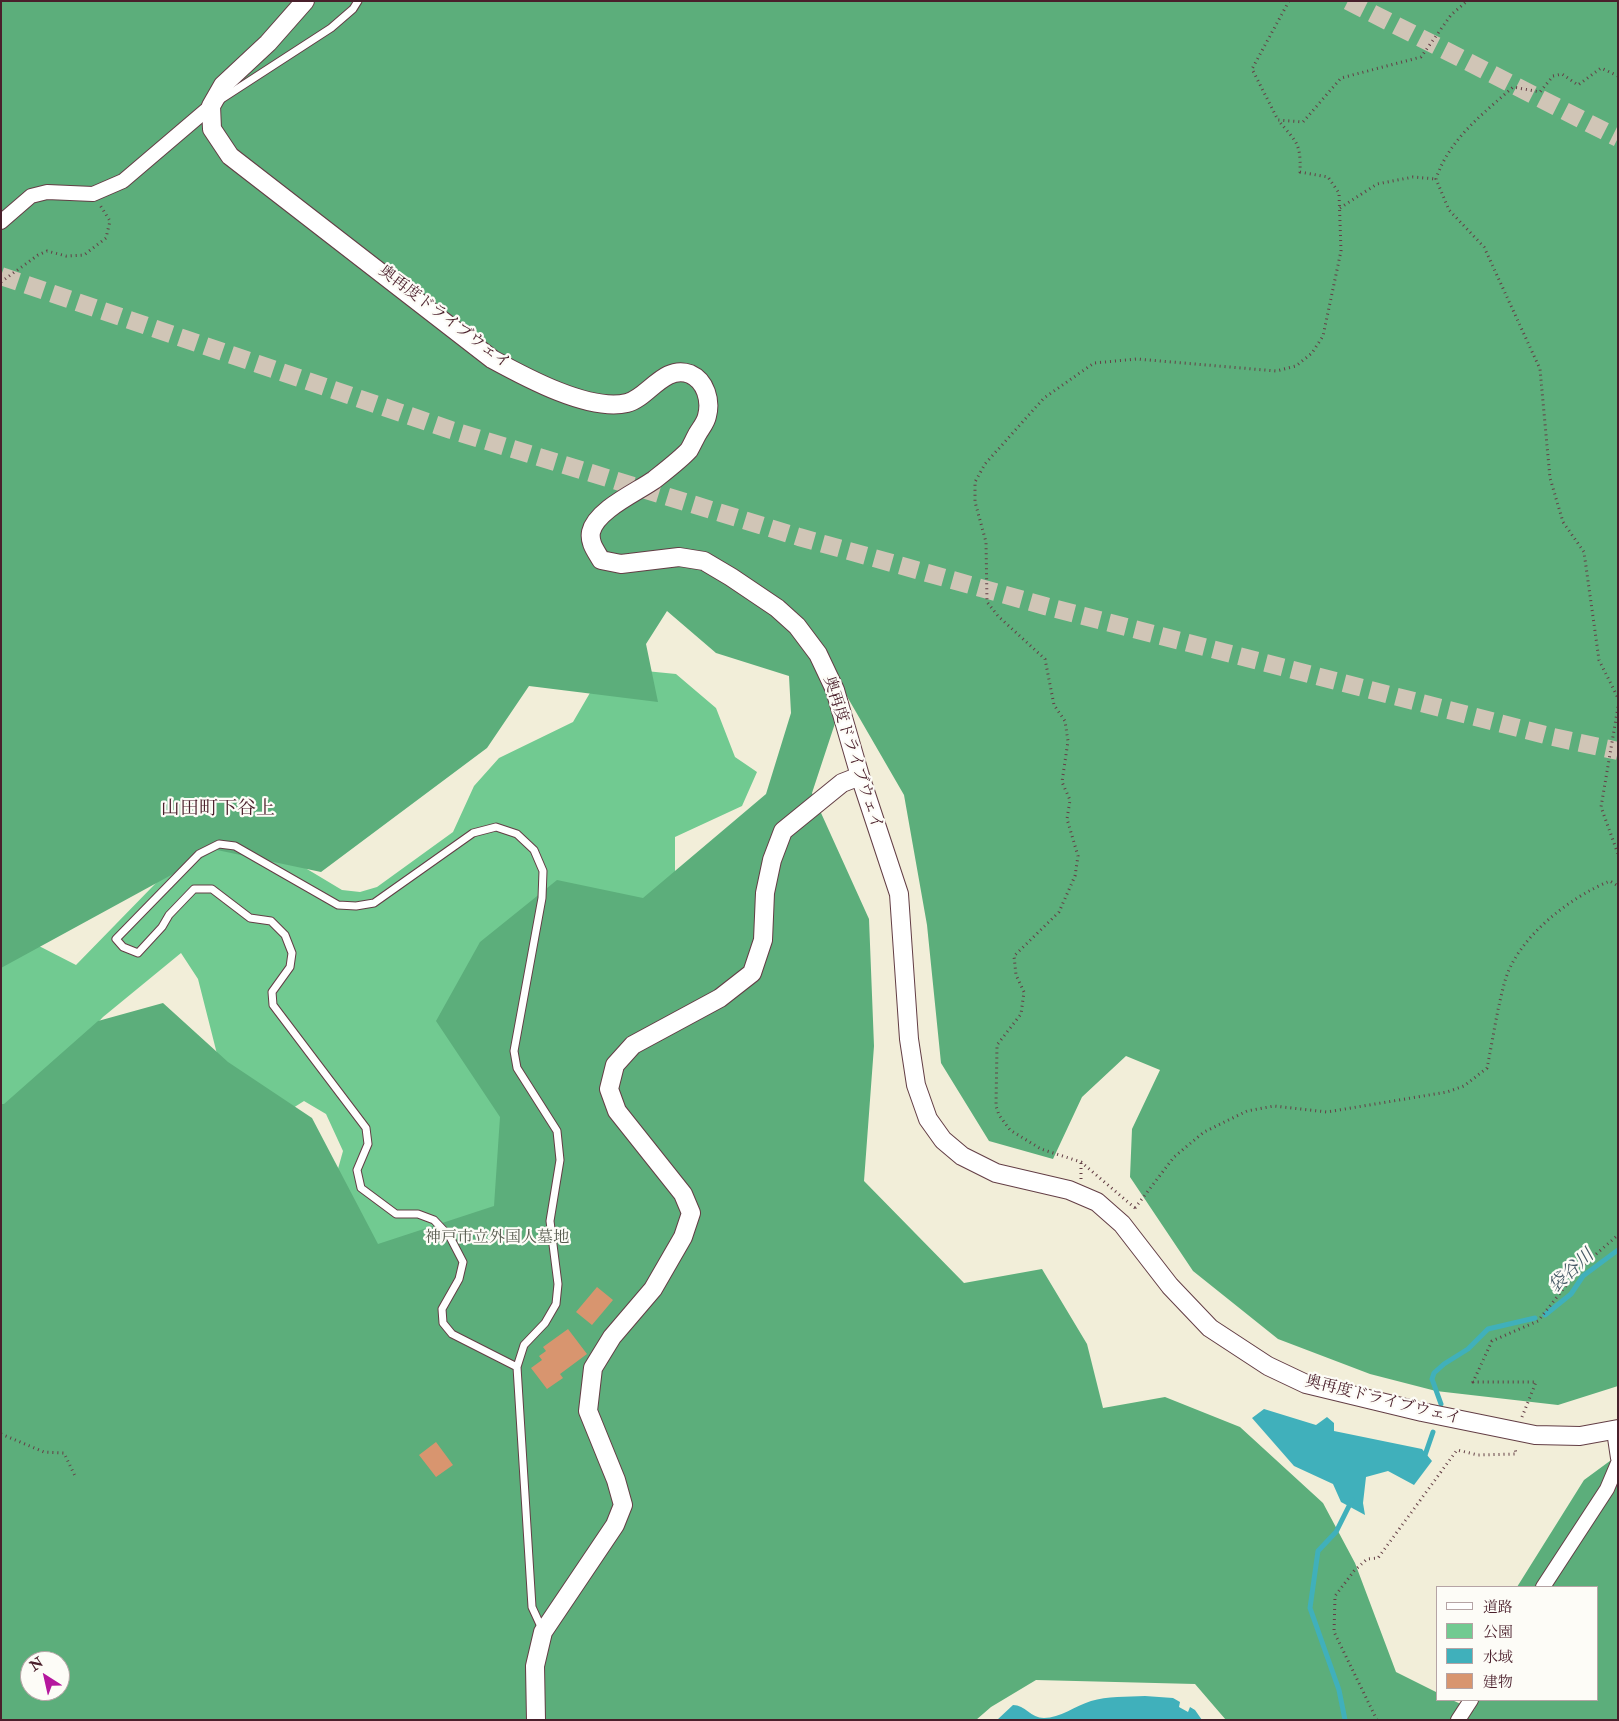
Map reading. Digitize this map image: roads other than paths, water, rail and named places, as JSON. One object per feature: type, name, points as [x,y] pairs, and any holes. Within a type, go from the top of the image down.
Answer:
[{"type":"street","points":[[1,222],[30,196],[47,192],[92,194],[123,181],[211,106],[223,85],[268,43],[305,1]]},
{"type":"street","name":"奥再度ドライブウェイ","points":[[211,106],[212,129],[230,156],[492,359],[525,377],[564,394],[609,406],[629,403],[663,377],[679,372],[691,374],[703,386],[708,398],[707,417],[688,450],[656,479],[601,515],[591,532],[592,545],[601,560],[621,564],[678,557],[704,562],[731,577],[777,608],[797,626],[818,654],[835,690],[860,776],[899,894],[909,1040],[916,1086],[928,1119],[942,1140],[962,1156],[996,1173],[1075,1193],[1098,1202],[1122,1224],[1170,1286],[1210,1328],[1268,1366],[1306,1384],[1399,1407],[1535,1435],[1580,1436],[1616,1430]]},
{"type":"street","points":[[536,1720],[535,1666],[543,1632],[615,1525],[623,1505],[616,1480],[588,1411],[593,1368],[612,1337],[653,1289],[683,1237],[691,1213],[683,1194],[617,1111],[609,1089],[615,1065],[633,1045],[720,998],[752,973],[763,940],[765,893],[772,860],[783,831],[842,783],[860,776]]},
{"type":"street","points":[[1616,1430],[1618,1458]]},
{"type":"street","points":[[1544,1586],[1607,1489],[1618,1463]]},
{"type":"street","points":[[1458,1720],[1470,1701]]},
{"type":"lane","points":[[211,106],[330,28],[352,9],[358,1]]},
{"type":"lane","points":[[516,1367],[452,1334],[443,1323],[442,1309],[459,1279],[463,1262],[450,1237],[434,1220],[418,1214],[396,1214],[361,1188],[357,1170],[368,1144],[366,1128],[273,1005],[272,992],[290,967],[292,953],[285,935],[272,921],[250,918],[212,889],[194,889],[169,915],[162,927],[138,953],[123,947],[116,939],[200,854],[219,844],[235,846],[338,905],[356,906],[374,903],[473,833],[496,828],[517,834],[534,850],[543,871],[542,898],[514,1051],[517,1068],[557,1131],[560,1160],[550,1220],[558,1284],[556,1304],[545,1323],[524,1345],[516,1367],[532,1606],[543,1632]]},
{"type":"water","points":[[1264,1409],[1316,1425],[1327,1417],[1334,1423],[1334,1431],[1422,1449],[1432,1461],[1414,1485],[1388,1471],[1366,1477],[1363,1503],[1365,1515],[1341,1502],[1333,1484],[1294,1466],[1252,1418]]},
{"type":"water","points":[[1145,1696],[1173,1698],[1180,1702],[1179,1707],[1188,1712],[1190,1707],[1195,1710],[1202,1720],[997,1720],[1013,1705],[1021,1707],[1035,1716],[1044,1718],[1056,1716],[1097,1699]]},
{"type":"waterway","name":"袋谷川","points":[[1545,1315],[1571,1294],[1583,1276],[1618,1250]]},
{"type":"waterway","points":[[1441,1404],[1432,1379],[1434,1373],[1444,1364],[1468,1349],[1488,1329],[1535,1318]]},
{"type":"waterway","points":[[1424,1458],[1433,1432]]},
{"type":"waterway","points":[[1345,1720],[1339,1690],[1310,1608],[1318,1551],[1336,1532],[1352,1500]]},
{"type":"tunnel","points":[[1348,1],[1618,138]]},
{"type":"tunnel","points":[[1,276],[451,430],[799,537],[1045,606],[1553,737],[1618,751]]},
{"type":"district","name":"山田町下谷上","points":[[218,810]]},
{"type":"park label","name":"神戸市立外国人墓地","points":[[497,1239]]}]
